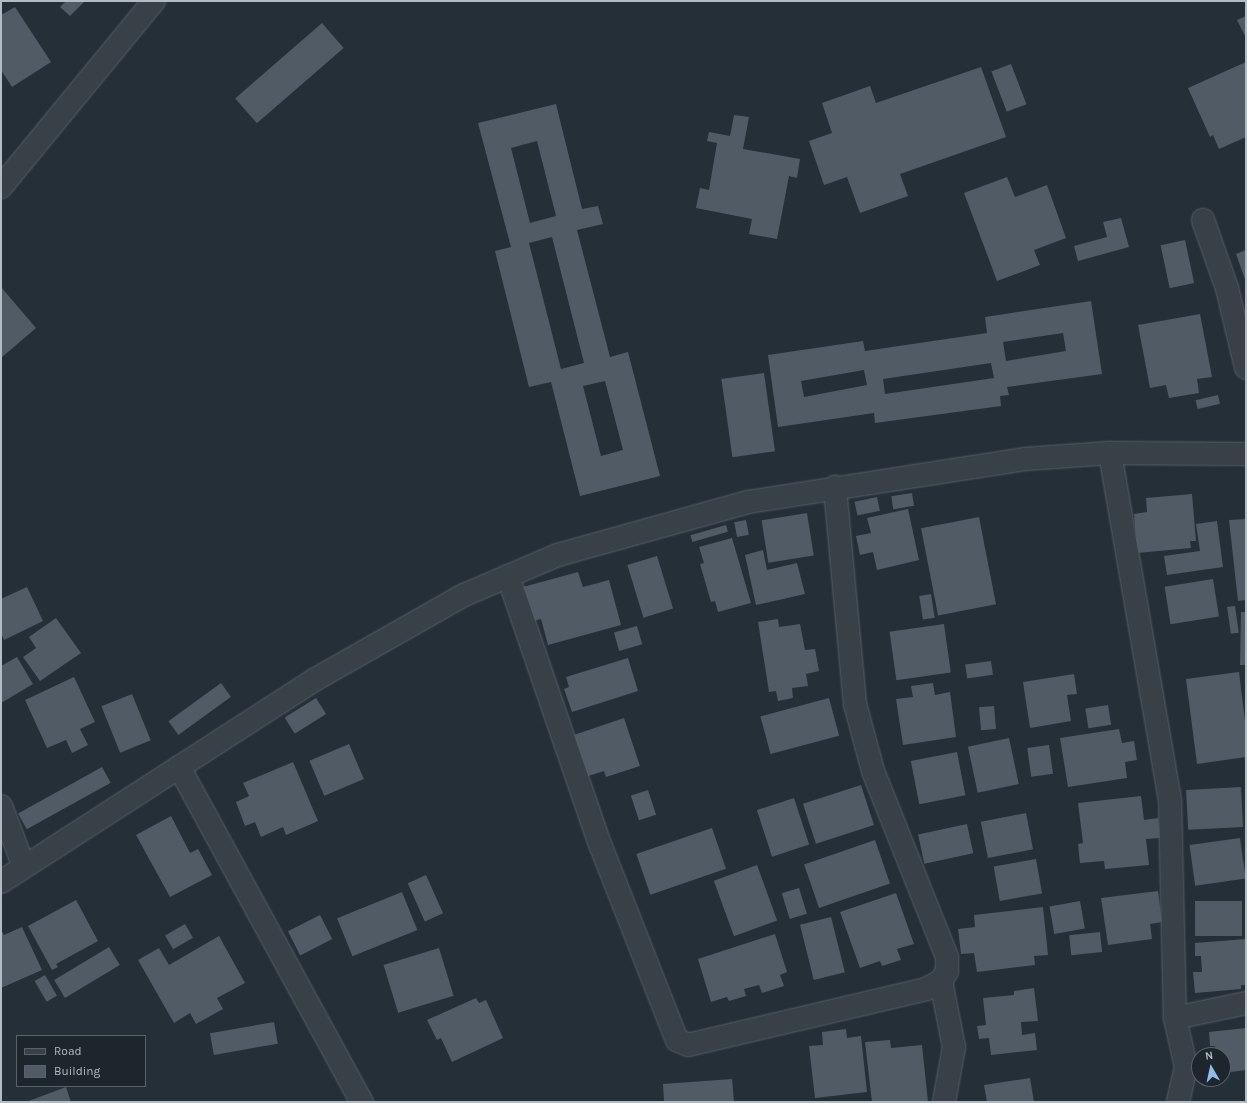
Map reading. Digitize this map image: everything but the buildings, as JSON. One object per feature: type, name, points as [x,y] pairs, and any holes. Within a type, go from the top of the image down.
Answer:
[{"type":"street","points":[[1,187],[154,1]]},
{"type":"street","points":[[1203,220],[1226,288],[1246,368]]},
{"type":"street","points":[[1,882],[316,679],[360,656],[418,619],[508,576],[558,555],[680,519],[748,502],[835,487],[1025,459],[1110,453],[1246,454]]},
{"type":"street","points":[[1110,453],[1170,801],[1174,868],[1175,1018],[1186,1067],[1178,1102]]},
{"type":"street","points":[[508,576],[600,844],[677,1040],[688,1045],[926,990],[941,981],[947,971],[947,957],[873,771],[855,704],[835,487]]},
{"type":"street","points":[[179,767],[362,1102]]},
{"type":"street","points":[[1,806],[24,867]]},
{"type":"street","points":[[941,981],[954,1047],[944,1102]]},
{"type":"street","points":[[1175,1018],[1246,1003]]}]
